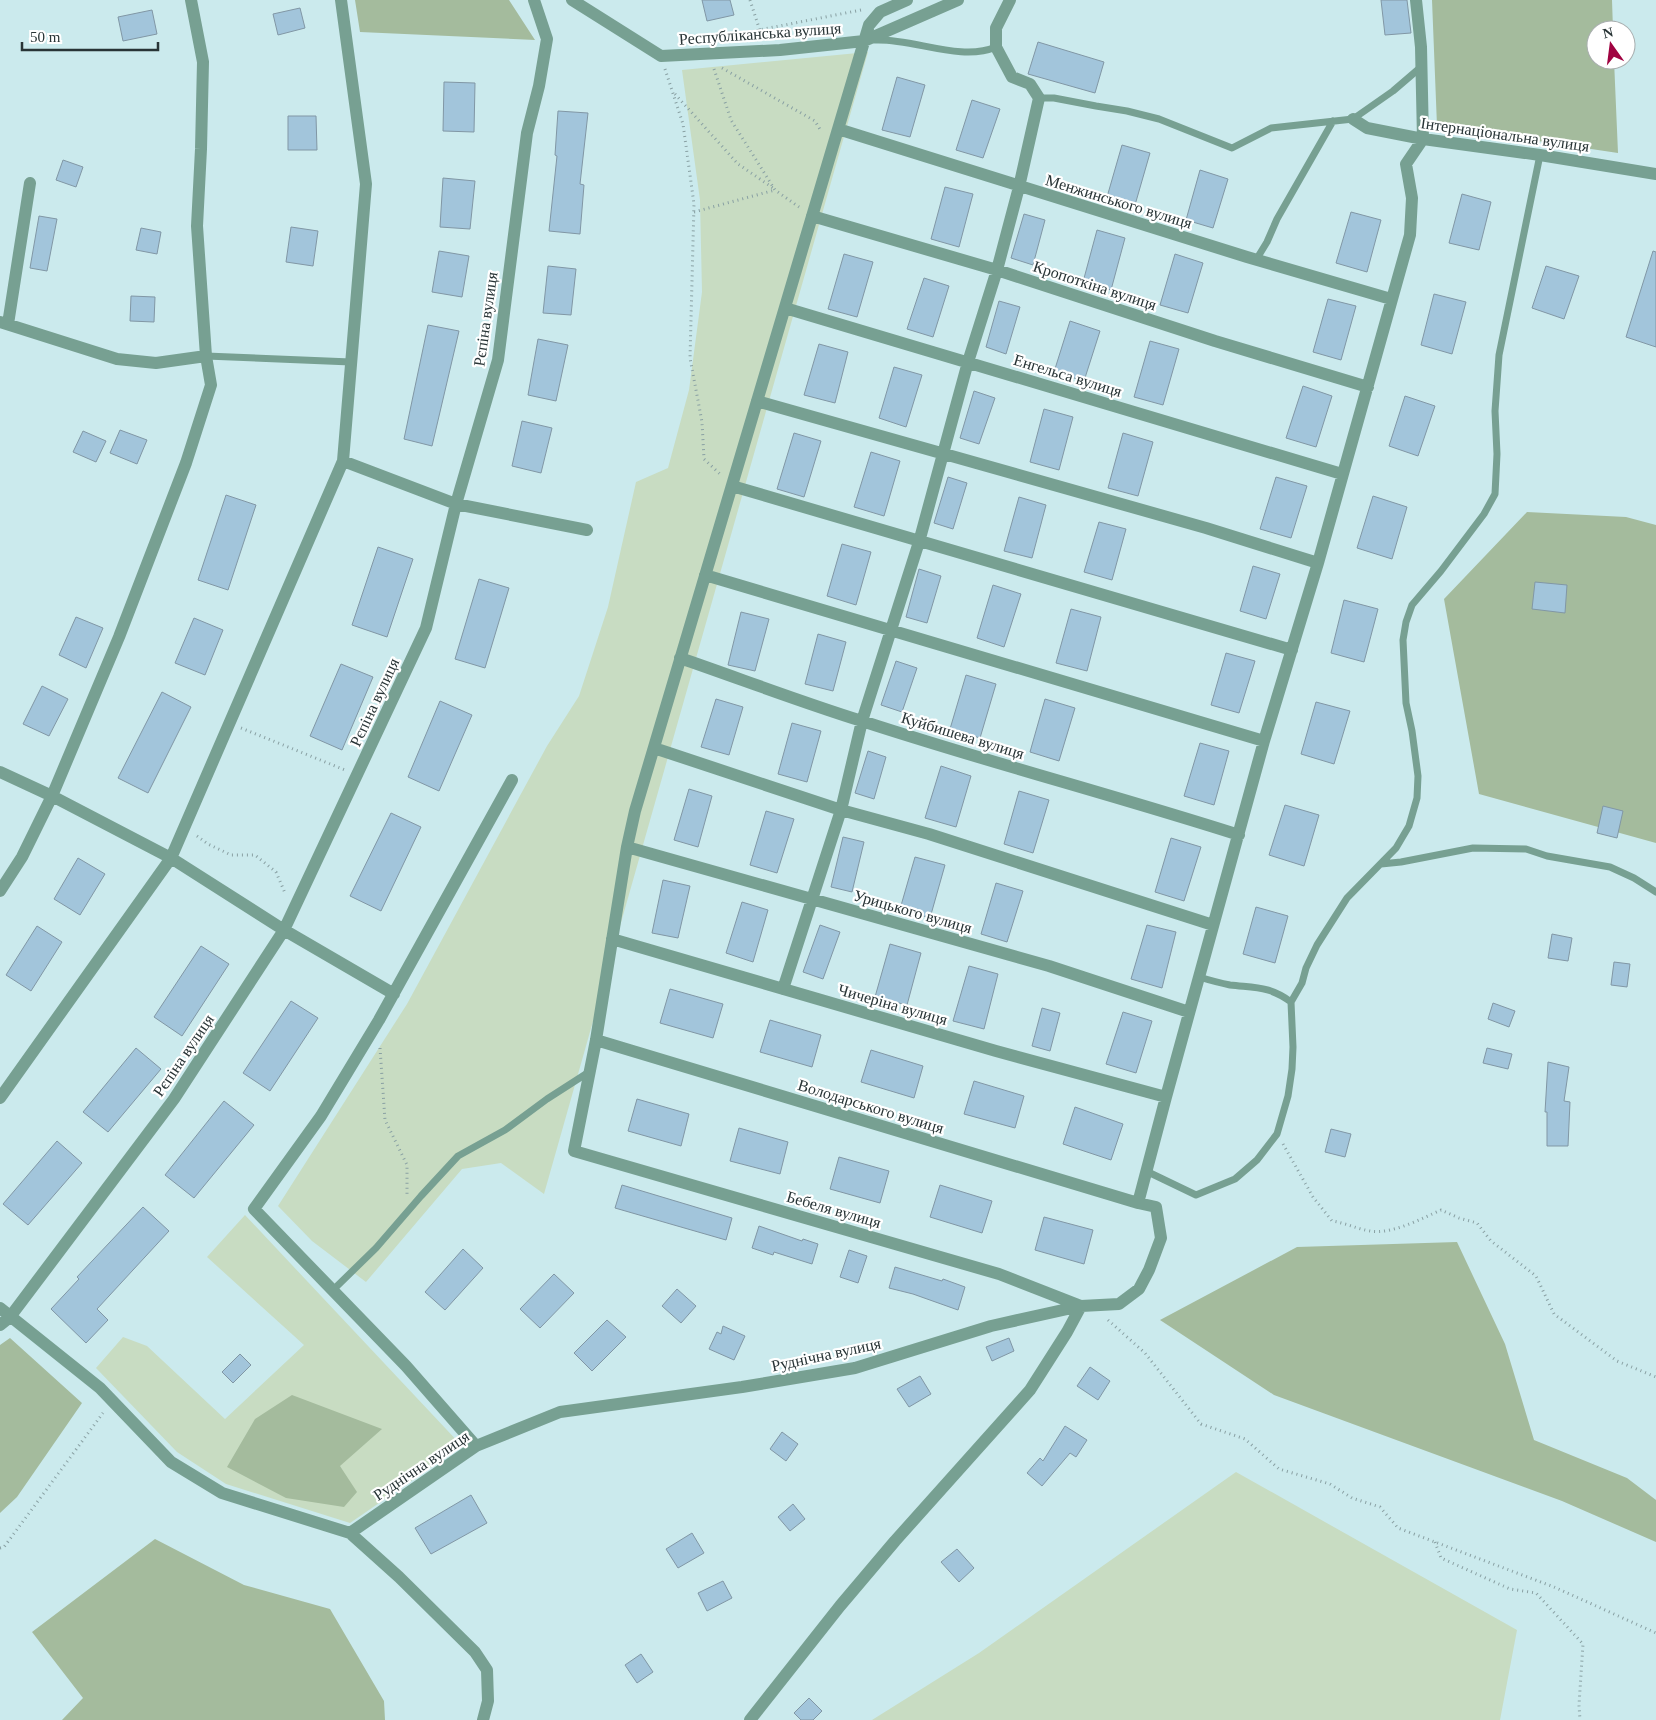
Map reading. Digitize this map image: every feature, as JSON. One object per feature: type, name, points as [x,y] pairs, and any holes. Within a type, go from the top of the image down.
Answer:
[{"type":"street","points":[[0,891],[22,857],[52,796],[119,637],[186,463],[211,385],[206,356],[197,226],[202,149],[203,62],[191,0]]},
{"type":"street","points":[[0,1098],[170,858],[343,461],[366,184],[341,0]]},
{"type":"street","name":"Рєпіна вулиця","points":[[5,1321],[174,1099],[284,930],[426,628],[456,504],[498,360],[527,133],[539,86],[547,39],[534,0]]},
{"type":"street","name":"Республіканська вулиця","points":[[572,0],[661,56],[765,51],[864,41],[958,0]]},
{"type":"street","points":[[590,1071],[627,847],[635,811],[680,658],[869,26],[880,12],[907,0]]},
{"type":"street","points":[[784,989],[840,810],[862,721],[919,542],[942,452],[997,270],[1019,187],[1039,98],[1030,84],[1012,77],[996,48],[996,28],[1010,0]]},
{"type":"street","points":[[1138,1203],[1264,741],[1318,563],[1410,235],[1412,198],[1406,164],[1423,139],[1421,67],[1416,0]]},
{"type":"street","name":"Інтернаціональна вулиця","points":[[1353,119],[1367,128],[1423,139],[1540,155],[1656,174]]},
{"type":"street","name":"Менжинського вулиця","points":[[838,129],[1256,260],[1391,299]]},
{"type":"street","points":[[30,183],[4,323],[117,359],[156,363],[206,356]]},
{"type":"street","name":"Кропоткіна вулиця","points":[[812,216],[997,270],[1215,341],[1368,387]]},
{"type":"street","name":"Енгельса вулиця","points":[[785,308],[1342,474]]},
{"type":"street","points":[[757,401],[1206,528],[1318,563]]},
{"type":"street","points":[[343,461],[456,504],[588,530]]},
{"type":"street","points":[[732,486],[1292,650]]},
{"type":"street","points":[[705,574],[1264,741]]},
{"type":"street","name":"Куйбишева вулиця","points":[[680,658],[862,721],[1238,834]]},
{"type":"street","points":[[654,748],[840,810],[938,837],[1213,925]]},
{"type":"street","points":[[0,772],[52,796],[170,858],[284,930],[394,994]]},
{"type":"street","points":[[476,1446],[406,1366],[254,1209],[321,1116],[394,994],[512,780]]},
{"type":"street","name":"Урицького вулиця","points":[[627,847],[1049,966],[1189,1012]]},
{"type":"street","name":"Чичеріна вулиця","points":[[612,939],[996,1051],[1166,1097]]},
{"type":"street","name":"Володарського вулиця","points":[[596,1040],[1156,1208],[1161,1238],[1149,1270],[1139,1289],[1119,1304],[1081,1306]]},
{"type":"street","name":"Бебеля вулиця","points":[[590,1071],[574,1151],[999,1274],[1081,1306]]},
{"type":"street","points":[[750,1720],[840,1606],[895,1541],[1030,1390],[1067,1332],[1081,1306]]},
{"type":"street","name":"Руднічна вулиця","points":[[350,1533],[476,1446],[560,1412],[742,1388],[855,1368],[991,1326],[1081,1306]]},
{"type":"street","points":[[0,1308],[5,1321],[100,1388],[171,1462],[222,1492],[350,1533],[400,1577],[475,1652],[487,1670],[488,1701],[483,1720]]},
{"type":"lane","points":[[864,41],[897,41],[962,51],[985,52],[996,48]]},
{"type":"lane","points":[[1039,98],[1054,98],[1127,111],[1158,119],[1232,148],[1271,128],[1353,119],[1393,91],[1421,67]]},
{"type":"lane","points":[[1256,260],[1268,242],[1281,212],[1333,121]]},
{"type":"lane","points":[[1146,1171],[1196,1194],[1235,1179],[1257,1160],[1277,1134],[1284,1112],[1292,1069],[1291,1002],[1302,983],[1306,968],[1317,945],[1347,898],[1396,848],[1409,826],[1417,798],[1418,776],[1415,748],[1406,703],[1403,640],[1406,622],[1412,605],[1441,571],[1484,514],[1495,494],[1497,454],[1495,411],[1499,355],[1540,155]]},
{"type":"lane","points":[[206,356],[351,362]]},
{"type":"lane","points":[[1380,864],[1401,862],[1473,848],[1526,849],[1547,856],[1610,867],[1634,878],[1656,892]]},
{"type":"lane","points":[[1199,977],[1230,985],[1250,986],[1279,993],[1291,1002]]},
{"type":"lane","points":[[333,1290],[376,1248],[458,1156],[505,1130],[547,1099],[590,1071]]},
{"type":"path","points":[[750,0],[765,51]]},
{"type":"path","points":[[741,36],[759,30],[867,10]]},
{"type":"path","points":[[661,56],[684,124],[694,212],[690,358],[702,422],[704,459],[732,486]]},
{"type":"path","points":[[775,190],[731,120],[713,63],[815,121],[832,148]]},
{"type":"path","points":[[673,91],[738,164],[812,216]]},
{"type":"path","points":[[694,212],[775,190]]},
{"type":"path","points":[[229,723],[358,775]]},
{"type":"path","points":[[185,826],[208,844],[231,856],[255,855],[276,872],[285,894],[290,917]]},
{"type":"path","points":[[380,1047],[384,1120],[407,1165],[407,1212]]},
{"type":"path","points":[[1277,1134],[1313,1197],[1332,1221],[1346,1223],[1371,1232],[1400,1228],[1441,1210],[1477,1223],[1491,1241],[1536,1276],[1554,1314],[1617,1360],[1656,1377]]},
{"type":"path","points":[[1106,1317],[1145,1353],[1201,1424],[1245,1438],[1279,1469],[1330,1484],[1352,1498],[1380,1507],[1398,1528],[1554,1586],[1656,1634]]},
{"type":"path","points":[[0,1548],[4,1546],[112,1401]]},
{"type":"path","points":[[1434,1542],[1441,1558],[1510,1589],[1536,1593],[1583,1644],[1579,1705],[1580,1720]]},
{"type":"green space","points":[[355,0],[509,0],[535,40],[360,32]]},
{"type":"green space","points":[[1432,0],[1612,0],[1613,20],[1586,20],[1586,70],[1614,70],[1618,153],[1437,126]]},
{"type":"green space","points":[[868,52],[544,1194],[501,1163],[462,1169],[366,1282],[312,1241],[278,1206],[407,1004],[547,746],[579,696],[608,607],[636,482],[668,468],[689,390],[702,292],[700,200],[682,70]]},
{"type":"green space","points":[[1527,512],[1626,517],[1656,525],[1656,843],[1479,794],[1444,599]]},
{"type":"green space","points":[[245,1215],[462,1446],[350,1523],[226,1484],[177,1452],[96,1368],[123,1337],[147,1346],[225,1419],[304,1345],[207,1257]]},
{"type":"green space","points":[[1457,1242],[1505,1344],[1534,1440],[1627,1478],[1656,1500],[1656,1542],[1562,1501],[1274,1395],[1160,1320],[1297,1247]]},
{"type":"green space","points":[[10,1338],[82,1403],[17,1497],[0,1513],[0,1345]]},
{"type":"green space","points":[[292,1395],[382,1429],[340,1466],[357,1492],[344,1507],[286,1498],[227,1467],[255,1419]]},
{"type":"green space","points":[[1236,1472],[1517,1630],[1500,1720],[872,1720],[979,1653]]},
{"type":"green space","points":[[155,1539],[244,1585],[330,1609],[384,1701],[385,1720],[62,1720],[83,1698],[32,1632]]},
{"type":"building","points":[[702,0],[730,0],[734,15],[707,21]]},
{"type":"building","points":[[1381,0],[1407,0],[1411,33],[1385,35]]},
{"type":"building","points":[[300,8],[305,28],[278,35],[273,14]]},
{"type":"building","points":[[152,10],[157,34],[123,41],[118,17]]},
{"type":"building","points":[[1038,42],[1104,62],[1095,93],[1028,74]]},
{"type":"building","points":[[897,77],[925,85],[910,137],[882,130]]},
{"type":"building","points":[[444,82],[475,83],[474,132],[443,131]]},
{"type":"building","points":[[972,100],[1000,109],[983,158],[956,150]]},
{"type":"building","points":[[558,111],[588,113],[580,184],[584,185],[580,234],[549,231],[557,156],[555,155]]},
{"type":"building","points":[[288,116],[316,116],[317,150],[288,150]]},
{"type":"building","points":[[1122,145],[1150,153],[1135,205],[1107,197]]},
{"type":"building","points":[[63,160],[83,167],[76,187],[56,180]]},
{"type":"building","points":[[1200,170],[1228,179],[1213,228],[1186,220]]},
{"type":"building","points":[[443,178],[475,181],[470,229],[440,227]]},
{"type":"building","points":[[945,187],[973,194],[959,247],[931,239]]},
{"type":"building","points":[[1462,194],[1491,202],[1479,250],[1449,243]]},
{"type":"building","points":[[1351,212],[1381,220],[1367,272],[1336,263]]},
{"type":"building","points":[[1024,214],[1045,220],[1033,265],[1011,258]]},
{"type":"building","points":[[39,216],[57,219],[47,271],[30,268]]},
{"type":"building","points":[[291,227],[318,231],[313,266],[286,262]]},
{"type":"building","points":[[141,228],[161,232],[157,254],[136,250]]},
{"type":"building","points":[[1097,230],[1125,238],[1111,290],[1083,282]]},
{"type":"building","points":[[439,251],[469,256],[462,297],[432,292]]},
{"type":"building","points":[[1653,251],[1656,252],[1656,347],[1626,337]]},
{"type":"building","points":[[844,254],[873,262],[857,317],[828,309]]},
{"type":"building","points":[[1175,254],[1203,263],[1188,313],[1160,305]]},
{"type":"building","points":[[548,266],[576,269],[571,315],[543,313]]},
{"type":"building","points":[[1546,266],[1579,276],[1564,319],[1532,308]]},
{"type":"building","points":[[924,278],[949,286],[933,337],[907,329]]},
{"type":"building","points":[[1434,294],[1466,302],[1452,354],[1421,345]]},
{"type":"building","points":[[131,296],[155,297],[154,322],[130,321]]},
{"type":"building","points":[[1328,299],[1356,306],[1341,360],[1313,352]]},
{"type":"building","points":[[999,301],[1020,307],[1006,354],[986,347]]},
{"type":"building","points":[[1070,321],[1100,331],[1084,381],[1054,372]]},
{"type":"building","points":[[428,325],[459,331],[432,446],[404,439]]},
{"type":"building","points":[[538,339],[568,345],[556,401],[528,395]]},
{"type":"building","points":[[1150,341],[1179,349],[1163,405],[1134,397]]},
{"type":"building","points":[[819,344],[848,352],[835,403],[804,395]]},
{"type":"building","points":[[894,367],[922,375],[906,427],[879,418]]},
{"type":"building","points":[[1303,386],[1332,396],[1316,447],[1286,438]]},
{"type":"building","points":[[974,391],[995,398],[979,444],[960,438]]},
{"type":"building","points":[[1405,396],[1435,406],[1418,456],[1389,446]]},
{"type":"building","points":[[1044,409],[1073,417],[1059,470],[1030,462]]},
{"type":"building","points":[[522,421],[552,428],[541,473],[512,466]]},
{"type":"building","points":[[120,430],[147,440],[137,464],[110,453]]},
{"type":"building","points":[[83,431],[106,441],[96,462],[73,452]]},
{"type":"building","points":[[794,433],[821,441],[804,497],[777,489]]},
{"type":"building","points":[[1123,433],[1153,442],[1138,496],[1108,488]]},
{"type":"building","points":[[871,452],[900,461],[884,516],[854,507]]},
{"type":"building","points":[[948,477],[967,483],[953,529],[934,523]]},
{"type":"building","points":[[1276,477],[1307,486],[1291,538],[1260,529]]},
{"type":"building","points":[[226,495],[256,505],[228,590],[198,580]]},
{"type":"building","points":[[1373,496],[1407,507],[1392,559],[1357,548]]},
{"type":"building","points":[[1019,497],[1046,505],[1032,558],[1004,551]]},
{"type":"building","points":[[1099,522],[1126,529],[1112,580],[1084,572]]},
{"type":"building","points":[[842,544],[871,552],[856,605],[827,596]]},
{"type":"building","points":[[378,547],[413,559],[387,637],[352,625]]},
{"type":"building","points":[[1253,566],[1280,574],[1266,619],[1240,611]]},
{"type":"building","points":[[919,569],[941,576],[927,623],[906,617]]},
{"type":"building","points":[[479,579],[509,588],[485,668],[455,659]]},
{"type":"building","points":[[1535,582],[1567,585],[1565,613],[1532,609]]},
{"type":"building","points":[[993,585],[1021,594],[1004,647],[977,638]]},
{"type":"building","points":[[1344,600],[1378,609],[1364,662],[1331,653]]},
{"type":"building","points":[[1071,609],[1101,617],[1087,671],[1056,663]]},
{"type":"building","points":[[741,612],[769,619],[755,671],[728,665]]},
{"type":"building","points":[[76,617],[103,628],[86,668],[59,655]]},
{"type":"building","points":[[194,618],[223,630],[205,675],[175,663]]},
{"type":"building","points":[[818,634],[846,642],[833,691],[805,684]]},
{"type":"building","points":[[1226,653],[1255,661],[1239,713],[1211,705]]},
{"type":"building","points":[[896,661],[917,668],[902,712],[881,705]]},
{"type":"building","points":[[341,664],[373,677],[342,750],[310,736]]},
{"type":"building","points":[[966,675],[996,684],[980,738],[950,729]]},
{"type":"building","points":[[42,686],[68,699],[49,736],[23,724]]},
{"type":"building","points":[[162,692],[191,707],[148,793],[118,778]]},
{"type":"building","points":[[716,699],[743,707],[729,755],[701,747]]},
{"type":"building","points":[[1045,699],[1075,708],[1059,761],[1030,752]]},
{"type":"building","points":[[440,701],[472,715],[439,791],[408,777]]},
{"type":"building","points":[[1316,702],[1350,711],[1334,764],[1301,754]]},
{"type":"building","points":[[792,723],[821,731],[807,782],[778,774]]},
{"type":"building","points":[[1200,743],[1229,751],[1214,805],[1184,796]]},
{"type":"building","points":[[868,751],[886,757],[874,799],[855,793]]},
{"type":"building","points":[[941,766],[971,776],[956,827],[925,818]]},
{"type":"building","points":[[689,789],[712,796],[698,847],[674,840]]},
{"type":"building","points":[[1019,791],[1049,800],[1033,853],[1004,844]]},
{"type":"building","points":[[1285,805],[1319,815],[1304,866],[1269,855]]},
{"type":"building","points":[[1603,806],[1623,811],[1617,838],[1597,833]]},
{"type":"building","points":[[766,811],[794,819],[777,873],[750,865]]},
{"type":"building","points":[[391,813],[421,827],[381,911],[350,896]]},
{"type":"building","points":[[843,837],[864,842],[852,892],[831,887]]},
{"type":"building","points":[[1171,838],[1201,847],[1184,901],[1155,892]]},
{"type":"building","points":[[915,857],[945,865],[930,918],[900,909]]},
{"type":"building","points":[[78,858],[105,874],[80,915],[54,899]]},
{"type":"building","points":[[663,880],[690,886],[678,938],[652,933]]},
{"type":"building","points":[[996,883],[1023,891],[1007,942],[981,934]]},
{"type":"building","points":[[742,902],[768,910],[753,962],[726,953]]},
{"type":"building","points":[[1256,907],[1288,916],[1275,963],[1243,954]]},
{"type":"building","points":[[820,925],[840,932],[823,979],[803,972]]},
{"type":"building","points":[[1147,925],[1176,932],[1162,988],[1131,979]]},
{"type":"building","points":[[37,926],[62,942],[31,991],[6,975]]},
{"type":"building","points":[[1552,934],[1572,938],[1568,961],[1548,958]]},
{"type":"building","points":[[890,944],[921,953],[907,1005],[875,997]]},
{"type":"building","points":[[201,946],[229,964],[182,1036],[154,1017]]},
{"type":"building","points":[[1614,962],[1630,964],[1627,987],[1611,985]]},
{"type":"building","points":[[969,966],[998,974],[984,1029],[953,1021]]},
{"type":"building","points":[[670,989],[723,1004],[713,1038],[660,1023]]},
{"type":"building","points":[[291,1001],[318,1018],[270,1091],[243,1073]]},
{"type":"building","points":[[1493,1003],[1515,1011],[1509,1027],[1488,1019]]},
{"type":"building","points":[[1042,1008],[1060,1013],[1050,1051],[1032,1046]]},
{"type":"building","points":[[1123,1012],[1152,1021],[1136,1073],[1106,1064]]},
{"type":"building","points":[[770,1020],[821,1035],[812,1067],[760,1052]]},
{"type":"building","points":[[136,1048],[161,1069],[108,1132],[83,1112]]},
{"type":"building","points":[[1487,1048],[1512,1054],[1508,1069],[1483,1063]]},
{"type":"building","points":[[871,1050],[923,1066],[914,1098],[861,1082]]},
{"type":"building","points":[[1548,1062],[1569,1067],[1564,1101],[1570,1102],[1568,1146],[1547,1146],[1547,1112],[1545,1112]]},
{"type":"building","points":[[974,1081],[1024,1096],[1015,1128],[964,1114]]},
{"type":"building","points":[[637,1099],[689,1114],[681,1146],[628,1131]]},
{"type":"building","points":[[224,1101],[254,1125],[194,1198],[165,1175]]},
{"type":"building","points":[[1075,1107],[1123,1124],[1111,1160],[1063,1144]]},
{"type":"building","points":[[739,1128],[788,1142],[780,1174],[730,1161]]},
{"type":"building","points":[[1331,1129],[1351,1134],[1345,1157],[1325,1152]]},
{"type":"building","points":[[57,1141],[82,1163],[28,1225],[3,1204]]},
{"type":"building","points":[[839,1157],[889,1171],[880,1203],[830,1189]]},
{"type":"building","points":[[622,1185],[732,1218],[726,1240],[615,1208]]},
{"type":"building","points":[[940,1185],[992,1201],[982,1233],[930,1217]]},
{"type":"building","points":[[143,1207],[169,1231],[97,1309],[108,1320],[86,1343],[51,1309],[79,1279],[77,1277]]},
{"type":"building","points":[[1044,1217],[1093,1230],[1084,1264],[1035,1250]]},
{"type":"building","points":[[759,1226],[802,1241],[803,1239],[818,1244],[812,1264],[774,1252],[773,1255],[752,1248]]},
{"type":"building","points":[[463,1249],[483,1268],[445,1310],[425,1292]]},
{"type":"building","points":[[849,1250],[867,1256],[858,1283],[840,1277]]},
{"type":"building","points":[[895,1267],[942,1281],[943,1279],[965,1287],[958,1310],[913,1294],[889,1288]]},
{"type":"building","points":[[554,1274],[574,1293],[540,1328],[520,1309]]},
{"type":"building","points":[[677,1289],[696,1306],[681,1323],[662,1306]]},
{"type":"building","points":[[607,1320],[626,1337],[592,1371],[574,1353]]},
{"type":"building","points":[[723,1326],[745,1336],[734,1360],[709,1349],[717,1332],[721,1334]]},
{"type":"building","points":[[1009,1338],[1014,1351],[992,1361],[986,1347]]},
{"type":"building","points":[[240,1354],[251,1365],[233,1383],[222,1372]]},
{"type":"building","points":[[1090,1367],[1110,1381],[1098,1400],[1077,1386]]},
{"type":"building","points":[[920,1376],[931,1394],[909,1407],[897,1389]]},
{"type":"building","points":[[1065,1426],[1087,1440],[1076,1457],[1070,1453],[1042,1486],[1027,1473],[1040,1458],[1043,1461]]},
{"type":"building","points":[[782,1432],[798,1444],[786,1461],[770,1449]]},
{"type":"building","points":[[471,1495],[487,1523],[431,1554],[415,1528]]},
{"type":"building","points":[[793,1504],[805,1519],[790,1531],[778,1517]]},
{"type":"building","points":[[692,1533],[704,1553],[678,1568],[666,1549]]},
{"type":"building","points":[[957,1549],[974,1568],[959,1582],[941,1562]]},
{"type":"building","points":[[723,1581],[732,1598],[707,1611],[698,1593]]},
{"type":"building","points":[[641,1654],[653,1672],[637,1683],[625,1665]]},
{"type":"building","points":[[809,1698],[822,1711],[813,1720],[801,1720],[794,1713]]}]
